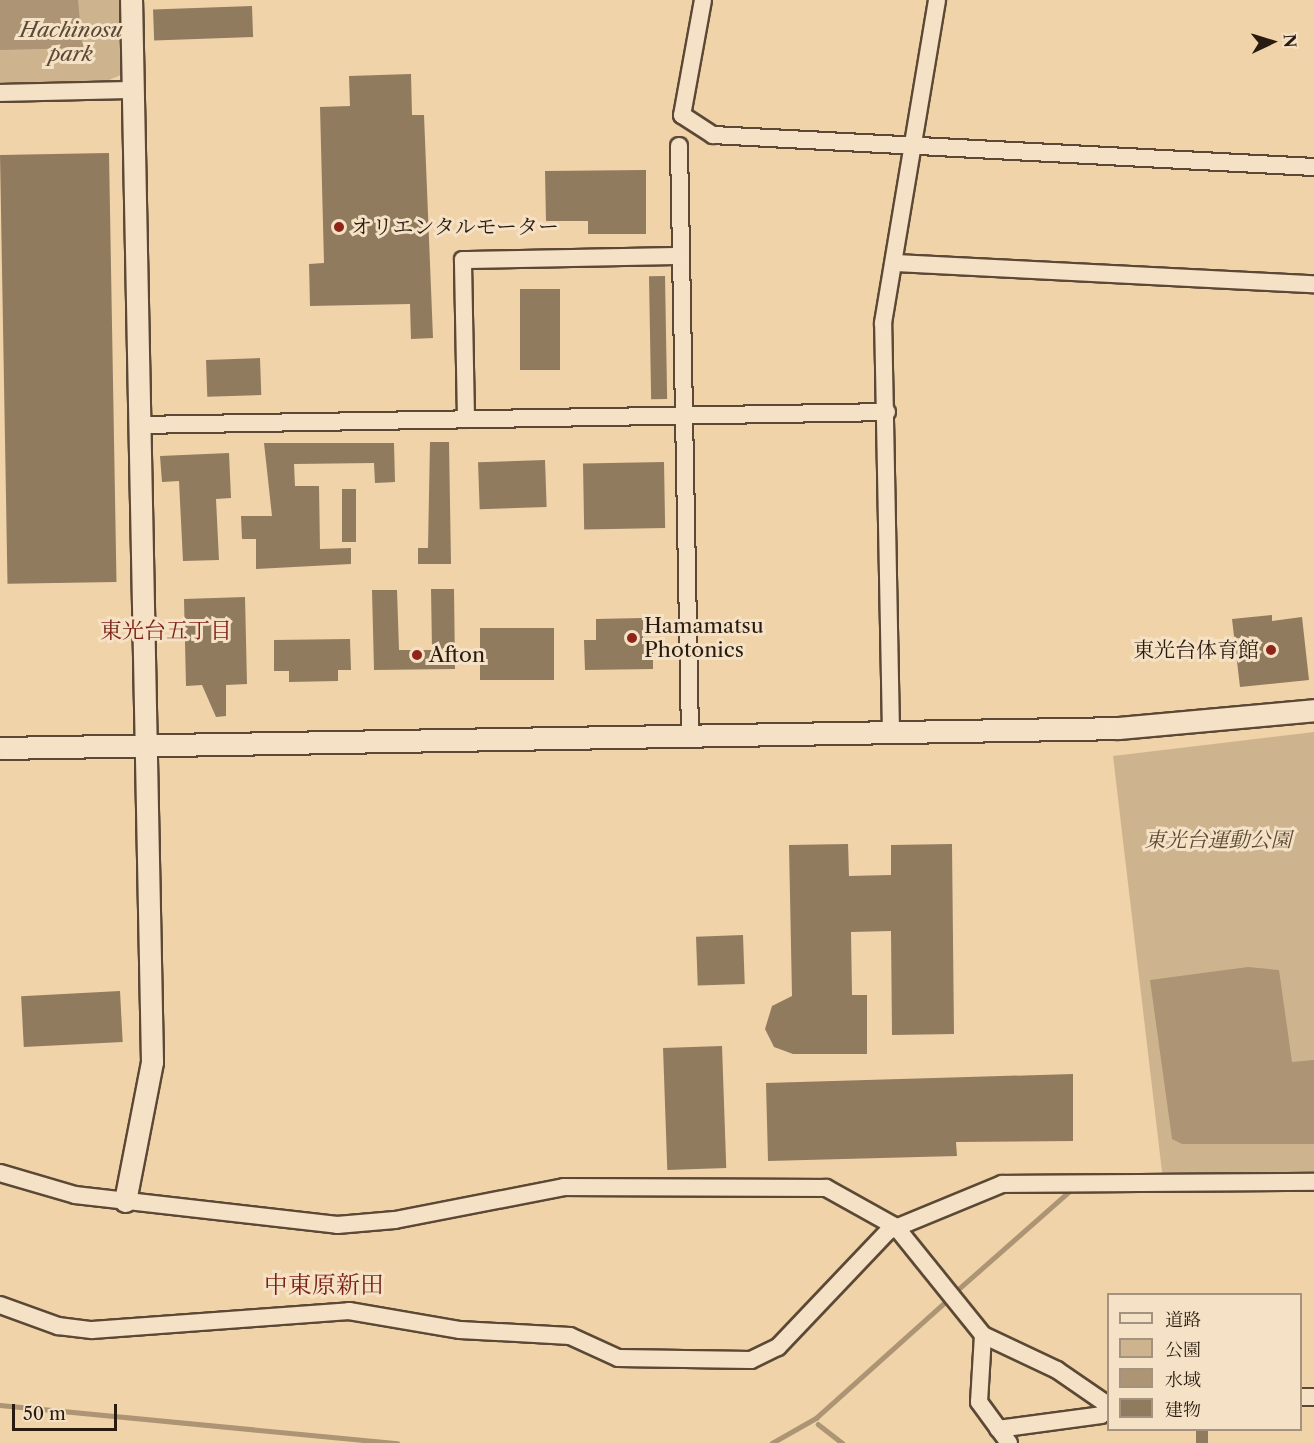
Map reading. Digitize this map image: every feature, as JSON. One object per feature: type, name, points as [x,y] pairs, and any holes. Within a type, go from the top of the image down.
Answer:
[{"type":"street","points":[[126,1201],[152,1062],[131,0]]},
{"type":"street","points":[[703,0],[682,115],[713,135],[1314,166]]},
{"type":"street","points":[[891,732],[883,323],[937,0]]},
{"type":"street","points":[[0,93],[133,90]]},
{"type":"street","points":[[679,146],[690,736]]},
{"type":"street","points":[[466,419],[463,260],[681,256]]},
{"type":"street","points":[[894,262],[1314,284]]},
{"type":"street","points":[[138,424],[886,412]]},
{"type":"street","points":[[0,748],[1130,728],[1314,710]]},
{"type":"street","points":[[0,1173],[75,1195],[337,1225],[395,1220],[564,1187],[797,1186],[826,1188],[896,1227],[983,1335],[1057,1370],[1107,1405]]},
{"type":"street","points":[[0,1305],[58,1326],[92,1330],[349,1311],[460,1330],[570,1336],[618,1358],[751,1360],[778,1347],[896,1227],[1002,1184],[1314,1182]]},
{"type":"street","points":[[983,1335],[979,1402],[1004,1436],[1101,1415],[1107,1407]]},
{"type":"green space","name":"Hachinosu park","points":[[0,0],[119,0],[121,75],[102,83],[0,86]]},
{"type":"green space","name":"東光台運動公園","points":[[1314,732],[1314,1176],[1163,1180],[1113,756]]},
{"type":"water","points":[[0,0],[78,0],[82,43],[91,50],[87,55],[80,48],[0,50]]},
{"type":"water","points":[[1248,967],[1279,970],[1292,1062],[1314,1060],[1314,1144],[1182,1144],[1172,1139],[1150,980]]},
{"type":"building","points":[[252,6],[253,37],[154,40],[153,9]]},
{"type":"building","points":[[411,74],[412,115],[424,115],[433,338],[411,339],[410,304],[310,306],[309,264],[324,263],[320,107],[350,106],[349,76]]},
{"type":"building","points":[[109,153],[116,582],[8,584],[0,155]]},
{"type":"building","points":[[646,170],[646,234],[588,234],[588,221],[546,221],[545,171]]},
{"type":"building","points":[[649,276],[665,276],[667,399],[651,399]]},
{"type":"building","points":[[520,289],[560,289],[560,370],[520,370]]},
{"type":"building","points":[[260,358],[261,395],[207,397],[206,360]]},
{"type":"building","points":[[430,442],[449,442],[451,564],[418,564],[418,548],[428,548]]},
{"type":"building","points":[[264,443],[394,443],[395,482],[375,483],[374,463],[294,464],[295,486],[319,486],[320,549],[351,548],[351,564],[256,569],[256,539],[242,539],[241,516],[272,516]]},
{"type":"building","points":[[229,453],[231,498],[216,499],[219,560],[183,561],[179,481],[162,482],[160,456]]},
{"type":"building","points":[[545,460],[547,507],[480,509],[478,462]]},
{"type":"building","points":[[664,462],[665,528],[584,529],[583,463]]},
{"type":"building","points":[[342,489],[356,489],[356,542],[342,542]]},
{"type":"building","points":[[431,589],[454,589],[455,669],[374,670],[372,590],[397,590],[399,650],[432,650]]},
{"type":"building","points":[[245,597],[247,684],[226,685],[226,716],[216,717],[202,685],[186,686],[184,599]]},
{"type":"building","name":"東光台体育館","points":[[1272,615],[1272,621],[1302,617],[1309,680],[1240,687],[1232,619]]},
{"type":"building","points":[[643,618],[643,639],[653,638],[653,669],[585,670],[584,640],[596,640],[596,619]]},
{"type":"building","points":[[480,628],[554,628],[554,680],[480,680]]},
{"type":"building","points":[[350,639],[351,670],[338,670],[338,681],[289,682],[289,671],[274,671],[274,640]]},
{"type":"building","points":[[848,844],[849,876],[891,875],[891,845],[952,844],[954,1034],[892,1035],[891,931],[851,932],[852,995],[867,995],[867,1054],[793,1054],[774,1047],[765,1029],[772,1006],[792,996],[789,845]]},
{"type":"building","points":[[743,935],[745,984],[698,986],[696,937]]},
{"type":"building","points":[[120,991],[123,1042],[24,1047],[21,996]]},
{"type":"building","points":[[722,1046],[726,1168],[667,1170],[663,1048]]},
{"type":"building","points":[[1073,1074],[1073,1141],[956,1142],[957,1156],[768,1161],[766,1083]]},
{"type":"building","points":[[1196,1431],[1208,1431],[1208,1443],[1196,1443]]},
{"type":"waterway","points":[[954,1293],[1071,1190]]},
{"type":"waterway","points":[[772,1443],[816,1418],[944,1303]]},
{"type":"waterway","points":[[0,1405],[397,1443]]},
{"type":"waterway","points":[[818,1424],[842,1443]]},
{"type":"place","name":"オリエンタルモーター","points":[[339,227]]},
{"type":"place","name":"Hamamatsu Photonics","points":[[632,638]]},
{"type":"place","name":"東光台体育館","points":[[1271,650]]},
{"type":"place","name":"Afton","points":[[417,655]]},
{"type":"district","name":"東光台五丁目","points":[[166,631]]},
{"type":"district","name":"中東原新田","points":[[324,1285]]}]
